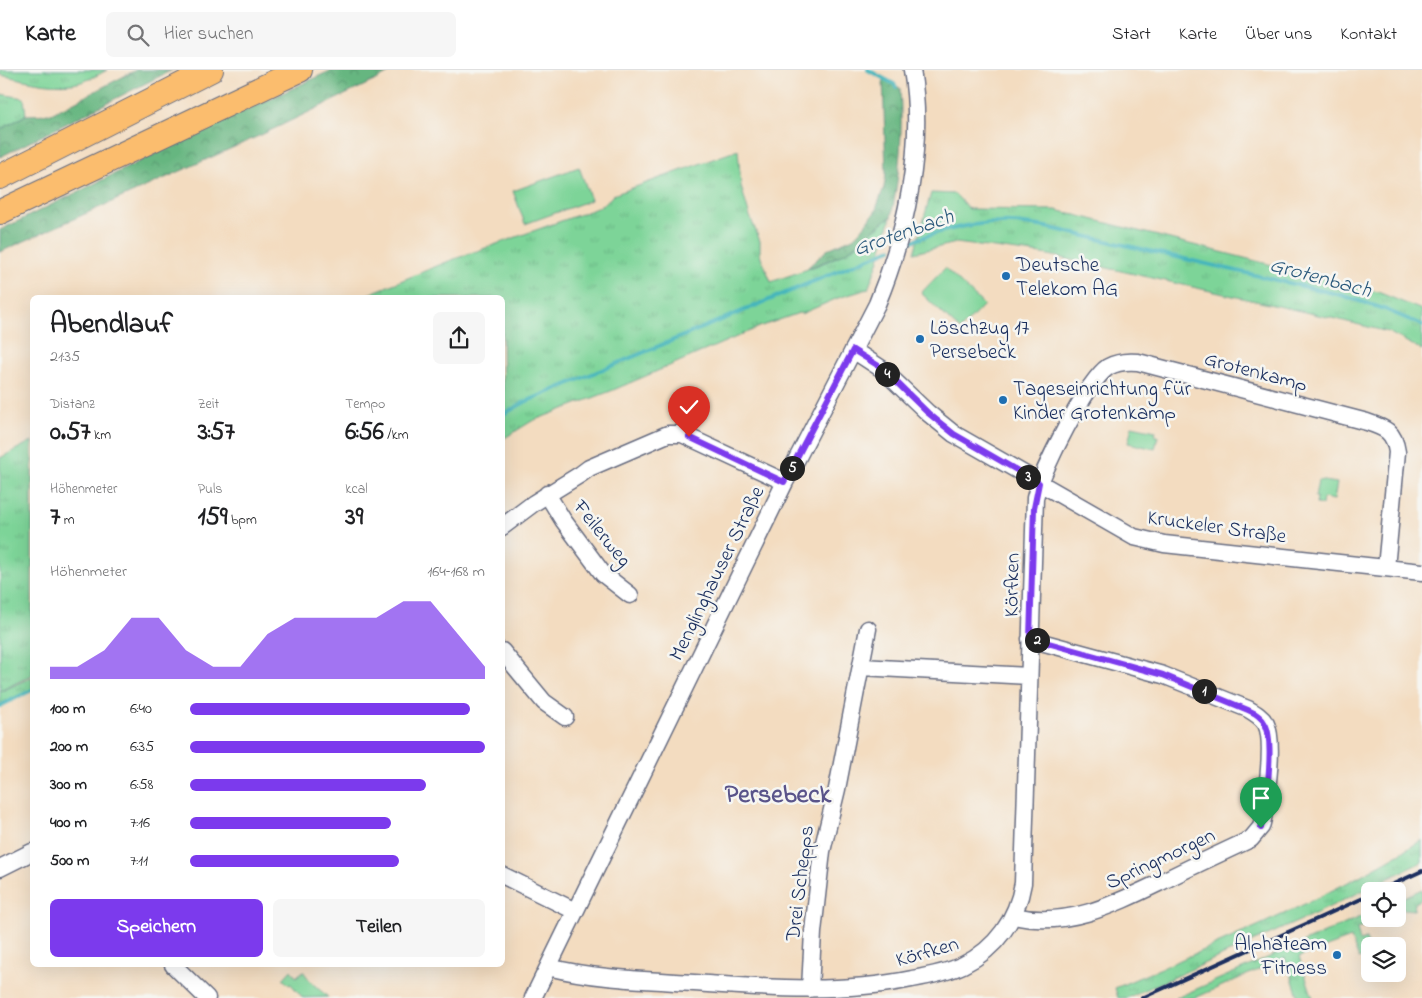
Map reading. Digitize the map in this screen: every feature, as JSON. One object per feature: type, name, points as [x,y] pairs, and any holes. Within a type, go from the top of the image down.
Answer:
[{"type":"highway","points":[[0,177],[211,70]]},
{"type":"highway","points":[[0,212],[300,70]]},
{"type":"street","name":"Menglinghauser Straße","points":[[533,998],[784,482],[877,304],[895,256],[909,200],[915,121],[912,70]]},
{"type":"street","name":"Kruckeler Straße","points":[[853,350],[882,368],[928,413],[954,434],[1127,533],[1143,540],[1422,572]]},
{"type":"street","name":"Grotenkamp","points":[[1039,483],[1067,427],[1098,376],[1110,366],[1123,362],[1138,362],[1367,422],[1388,431],[1396,442],[1397,452],[1386,568]]},
{"type":"street","points":[[505,525],[547,494],[595,465],[658,438],[675,434],[689,437],[784,482]]},
{"type":"street","name":"Körfken","points":[[548,967],[583,975],[700,991],[810,989],[880,985],[926,976],[961,966],[974,959],[991,945],[1014,916],[1020,899],[1024,870],[1034,508],[1039,483]]},
{"type":"street","name":"Feilerweg","points":[[547,494],[563,520],[603,574],[630,596]]},
{"type":"street","name":"Drei Schepps","points":[[810,989],[813,932],[822,851],[837,789],[868,629]]},
{"type":"street","name":"Springmorgen","points":[[1014,916],[1039,920],[1085,914],[1124,900],[1250,839],[1261,828],[1270,750],[1269,734],[1265,722],[1248,710],[1163,675],[1030,638]]},
{"type":"street","points":[[505,655],[544,702],[565,717]]},
{"type":"street","points":[[861,667],[1029,676]]},
{"type":"street","points":[[0,868],[30,853]]},
{"type":"street","points":[[505,876],[576,911]]},
{"type":"street","points":[[175,967],[207,998]]},
{"type":"green space","points":[[0,70],[107,70],[81,82],[62,85],[0,75]]},
{"type":"green space","points":[[136,70],[172,70],[0,157],[0,130],[26,115],[51,114]]},
{"type":"green space","points":[[332,70],[394,70],[261,135],[0,252],[0,230],[220,122]]},
{"type":"green space","points":[[883,78],[900,88],[900,152],[897,185],[891,217],[850,250],[806,269],[828,249],[853,238],[875,212],[884,187],[886,174]]},
{"type":"green space","points":[[0,94],[24,98],[26,115],[0,130]]},
{"type":"green space","points":[[738,150],[741,186],[749,214],[760,241],[760,254],[771,282],[837,257],[860,242],[891,217],[878,263],[868,289],[838,298],[801,314],[799,313],[762,326],[611,391],[532,421],[505,438],[505,295],[366,295],[449,261],[592,210],[605,204],[613,195]]},
{"type":"green space","points":[[579,167],[591,200],[525,224],[513,191]]},
{"type":"green space","points":[[931,193],[955,194],[969,209],[1056,210],[1378,292],[1422,310],[1422,350],[1388,332],[1049,255],[956,243],[914,253]]},
{"type":"green space","points":[[945,268],[984,305],[960,330],[921,293]]},
{"type":"green space","points":[[1132,426],[1156,431],[1155,436],[1158,436],[1155,449],[1128,443]]},
{"type":"green space","points":[[30,442],[30,676],[0,691],[0,458]]},
{"type":"green space","points":[[1318,480],[1337,483],[1334,500],[1323,498],[1322,505],[1316,504],[1317,497],[1315,497]]},
{"type":"green space","points":[[30,678],[30,690],[0,704],[0,692]]},
{"type":"green space","points":[[1422,840],[1422,862],[1381,882],[1361,882],[1361,892],[1317,913],[1127,998],[1118,998],[1115,988],[1272,920],[1386,862]]},
{"type":"green space","points":[[1422,889],[1422,899],[1415,903],[1414,910],[1406,909],[1406,896]]},
{"type":"green space","points":[[1361,917],[1361,927],[1357,929],[1361,941],[1361,958],[1359,959],[1351,938],[1299,957],[1313,998],[1299,998],[1285,958],[1195,998],[1176,998]]},
{"type":"green space","points":[[291,970],[296,977],[303,971],[312,983],[328,997],[303,998],[291,984],[289,985],[283,979]]},
{"type":"waterway","points":[[868,70],[894,84],[896,87]]},
{"type":"waterway","name":"Grotenbach","points":[[902,245],[938,232],[987,223],[1011,223],[1046,227],[1341,295],[1384,309],[1422,325]]},
{"type":"waterway","name":"Grotenbach","points":[[940,224],[948,229]]},
{"type":"waterway","name":"Grotenbach","points":[[505,413],[525,402],[891,249]]},
{"type":"waterway","name":"Grotenbach","points":[[0,706],[30,691]]},
{"type":"railway","points":[[1398,882],[1422,871]]},
{"type":"railway","points":[[1142,998],[1361,899]]},
{"type":"place","name":"Deutsche Telekom AG","points":[[1006,276]]},
{"type":"place","name":"Löschzug 17 Persebeck","points":[[920,339]]},
{"type":"place","name":"Tageseinrichtung für Kinder Grotenkamp","points":[[1003,400]]},
{"type":"place","name":"Alphateam Fitness","points":[[1337,955]]},
{"type":"district","name":"Persebeck","points":[[778,793]]},
{"type":"route","points":[[689,437],[784,482],[853,350],[873,361],[928,413],[954,434],[1039,483],[1034,508],[1030,638],[1176,680],[1248,710],[1265,722],[1268,728],[1270,750],[1261,828]]}]
